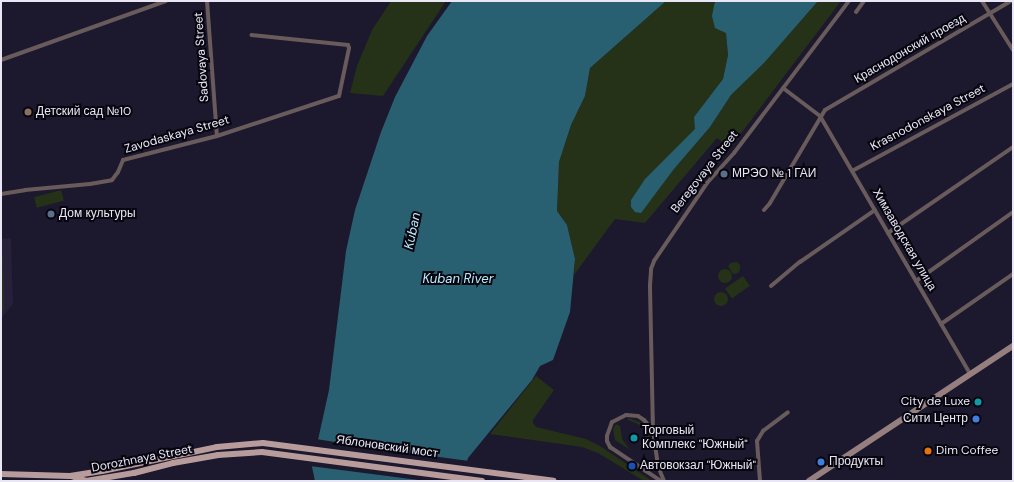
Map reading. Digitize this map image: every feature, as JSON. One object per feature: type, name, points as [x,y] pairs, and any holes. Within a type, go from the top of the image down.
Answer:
[{"type":"main road","points":[[809,481],[1013,346]]},
{"type":"main road","name":"Яблоновский мост","points":[[217,447],[263,443],[554,481]]},
{"type":"main road","name":"Dorozhnaya Street","points":[[1,474],[70,476],[102,471],[217,447]]},
{"type":"main road","name":"Яблоновский мост","points":[[218,456],[262,452],[276,453],[316,460],[482,481]]},
{"type":"main road","name":"Dorozhnaya Street","points":[[70,476],[86,480],[134,474],[173,463],[218,456]]},
{"type":"street","points":[[1,60],[166,1]]},
{"type":"street","name":"Sadovaya Street","points":[[207,1],[217,136]]},
{"type":"street","name":"Beregovaya Street","points":[[653,431],[651,269],[672,232],[706,183],[734,153],[849,1]]},
{"type":"street","points":[[856,12],[864,1]]},
{"type":"street","points":[[982,1],[1013,50]]},
{"type":"street","name":"Краснодонский проезд","points":[[820,116],[825,110],[1011,1]]},
{"type":"street","name":"Zavodaskaya Street","points":[[1,194],[25,190],[90,184],[112,180],[118,172],[122,160],[217,136],[340,96],[349,48],[348,45],[252,36]]},
{"type":"street","name":"Krasnodonskaya Street","points":[[852,171],[1013,84]]},
{"type":"street","name":"Химзаводская улица","points":[[783,88],[820,116],[970,374]]},
{"type":"street","points":[[764,210],[774,197],[819,121],[820,116]]},
{"type":"street","points":[[888,233],[1013,147]]},
{"type":"street","points":[[771,286],[800,262],[875,210]]},
{"type":"street","points":[[916,281],[1013,212]]},
{"type":"street","points":[[941,324],[1013,274]]},
{"type":"street","points":[[760,481],[757,441],[763,431],[788,412]]},
{"type":"street","points":[[661,481],[610,447],[607,436],[612,422],[626,415],[638,416],[644,420],[653,431],[658,461],[664,481]]},
{"type":"street","points":[[646,471],[654,468],[658,461]]},
{"type":"shaded area","points":[[11,238],[13,304],[1,319],[1,239]]},
{"type":"green space","points":[[391,1],[446,1],[383,96],[350,93],[357,66],[372,30]]},
{"type":"green space","points":[[666,1],[715,1],[714,2],[726,33],[728,55],[723,79],[694,117],[696,129],[645,179],[631,200],[631,207],[635,212],[656,193],[674,169],[710,127],[731,95],[764,63],[818,1],[841,1],[730,148],[717,138],[645,223],[615,219],[574,275],[575,259],[567,225],[557,211],[559,162],[571,125],[585,96],[590,68]]},
{"type":"green space","points":[[61,190],[64,201],[37,208],[34,197]]},
{"type":"green space","points":[[1,253],[3,258],[4,308],[1,317]]},
{"type":"green space","points":[[737,262],[740,265],[740,270],[738,273],[733,274],[728,266],[731,263]]},
{"type":"green space","points":[[725,269],[730,271],[732,276],[730,281],[725,283],[720,281],[718,276],[720,271]]},
{"type":"green space","points":[[743,276],[750,286],[732,298],[725,289]]},
{"type":"green space","points":[[721,292],[726,294],[728,299],[726,304],[721,306],[716,304],[714,299],[716,294]]},
{"type":"green space","points":[[536,376],[554,390],[533,420],[536,427],[586,439],[600,446],[652,481],[644,481],[598,453],[582,447],[490,434]]},
{"type":"green space","points":[[628,418],[642,423],[647,429],[652,442],[653,451],[640,425],[628,420]]},
{"type":"green space","points":[[616,424],[620,426],[622,439],[630,450],[615,440],[613,429]]},
{"type":"water","name":"Kuban River","points":[[452,1],[666,1],[590,68],[585,96],[571,125],[559,162],[557,211],[567,225],[575,259],[570,312],[553,360],[540,366],[532,380],[468,458],[461,481],[315,481],[312,467],[329,390],[346,251],[355,210],[381,132],[395,97],[427,36]]},
{"type":"water","points":[[715,1],[818,1],[764,63],[731,95],[710,127],[674,169],[641,213],[635,212],[631,207],[631,200],[645,179],[695,129],[694,117],[723,79],[728,55],[726,33],[715,28],[712,16]]},
{"type":"pier","points":[[316,439],[469,461],[463,481],[426,481],[310,466]]},
{"type":"place","name":"Детский сад №10","points":[[28,112]]},
{"type":"place","name":"МРЭО № 1 ГАИ","points":[[724,174]]},
{"type":"place","name":"Дом культуры","points":[[51,214]]},
{"type":"place","name":"City de Luxe","points":[[978,402]]},
{"type":"place","name":"Сити Центр","points":[[976,419]]},
{"type":"place","name":"Торговый Комплекс \"Южный\"","points":[[634,438]]},
{"type":"place","name":"Dim Coffee","points":[[928,451]]},
{"type":"place","name":"Продукты","points":[[821,462]]},
{"type":"place","name":"Автовокзал \"Южный\"","points":[[632,466]]},
{"type":"water label","name":"Kuban","points":[[413,231]]}]
